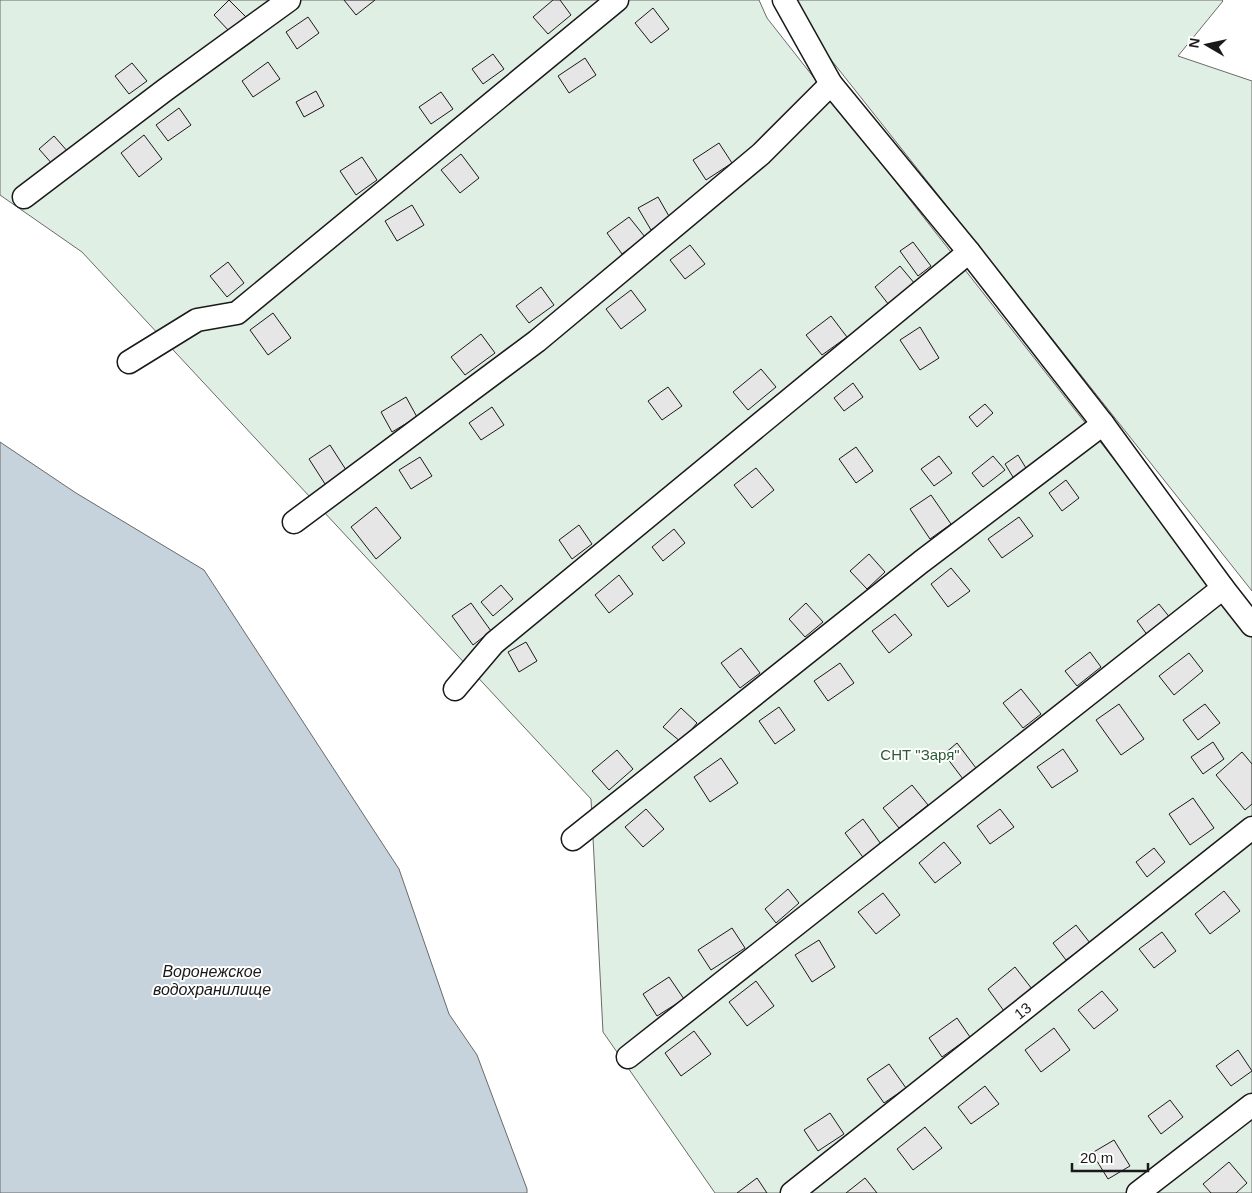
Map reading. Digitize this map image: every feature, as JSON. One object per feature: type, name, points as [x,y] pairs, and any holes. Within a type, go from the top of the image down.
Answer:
[{"type":"street","points":[[24,197],[164,90],[289,0]]},
{"type":"street","points":[[129,362],[197,320],[237,313],[617,0]]},
{"type":"street","points":[[784,0],[831,84],[969,252],[1103,424],[1223,588],[1252,624]]},
{"type":"street","points":[[294,522],[537,341],[761,154],[831,84]]},
{"type":"street","points":[[455,689],[494,643],[969,252]]},
{"type":"street","points":[[574,840],[921,562],[1103,424]]},
{"type":"street","points":[[628,1057],[1223,588]]},
{"type":"street","name":"13","points":[[792,1193],[1252,828]]},
{"type":"street","points":[[1138,1193],[1252,1105]]},
{"type":"green space","name":"СНТ \"Заря\"","points":[[0,0],[759,0],[767,18],[1252,635],[1252,1193],[715,1193],[603,1032],[591,799],[82,252],[0,195]]},
{"type":"green space","points":[[787,0],[1223,1],[1178,56],[1252,81],[1252,591],[790,8]]},
{"type":"water","name":"Воронежское водохранилище","points":[[0,442],[76,493],[204,570],[399,869],[449,1014],[477,1055],[527,1193],[0,1193]]},
{"type":"building","points":[[229,0],[246,17],[230,32],[214,15]]},
{"type":"building","points":[[344,0],[375,0],[356,15]]},
{"type":"building","points":[[553,0],[560,0],[571,15],[548,34],[533,17]]},
{"type":"building","points":[[653,8],[669,29],[651,43],[635,23]]},
{"type":"building","points":[[308,17],[319,33],[297,49],[286,32]]},
{"type":"building","points":[[493,54],[504,69],[483,84],[472,69]]},
{"type":"building","points":[[585,58],[596,75],[569,93],[558,76]]},
{"type":"building","points":[[268,62],[280,79],[253,97],[242,81]]},
{"type":"building","points":[[132,63],[147,81],[129,94],[115,76]]},
{"type":"building","points":[[316,91],[324,106],[304,117],[296,102]]},
{"type":"building","points":[[441,92],[453,109],[431,124],[419,107]]},
{"type":"building","points":[[179,108],[191,125],[168,141],[156,125]]},
{"type":"building","points":[[144,135],[162,159],[139,177],[121,153]]},
{"type":"building","points":[[54,136],[69,153],[54,166],[39,149]]},
{"type":"building","points":[[719,143],[732,163],[706,180],[693,160]]},
{"type":"building","points":[[461,154],[479,178],[460,193],[441,170]]},
{"type":"building","points":[[362,157],[377,180],[356,195],[340,171]]},
{"type":"building","points":[[658,197],[670,218],[651,230],[638,208]]},
{"type":"building","points":[[412,205],[424,225],[397,241],[385,221]]},
{"type":"building","points":[[629,217],[645,237],[622,254],[607,233]]},
{"type":"building","points":[[913,242],[931,266],[918,276],[900,251]]},
{"type":"building","points":[[690,245],[705,264],[685,279],[670,260]]},
{"type":"building","points":[[228,262],[244,283],[227,297],[210,276]]},
{"type":"building","points":[[900,266],[915,284],[889,305],[875,287]]},
{"type":"building","points":[[541,287],[554,305],[529,323],[516,306]]},
{"type":"building","points":[[631,290],[646,310],[621,329],[606,309]]},
{"type":"building","points":[[273,313],[291,338],[268,355],[250,330]]},
{"type":"building","points":[[831,316],[847,337],[822,355],[806,335]]},
{"type":"building","points":[[920,327],[939,358],[920,370],[900,340]]},
{"type":"building","points":[[481,334],[495,353],[465,375],[451,357]]},
{"type":"building","points":[[761,369],[776,387],[748,410],[733,392]]},
{"type":"building","points":[[853,383],[863,397],[844,411],[834,398]]},
{"type":"building","points":[[668,387],[682,406],[662,420],[648,401]]},
{"type":"building","points":[[406,397],[417,417],[392,432],[381,412]]},
{"type":"building","points":[[985,404],[993,413],[977,427],[969,417]]},
{"type":"building","points":[[492,407],[504,425],[481,440],[469,423]]},
{"type":"building","points":[[330,445],[348,473],[327,487],[309,459]]},
{"type":"building","points":[[856,447],[873,471],[856,483],[839,459]]},
{"type":"building","points":[[1018,455],[1029,473],[1016,482],[1005,464]]},
{"type":"building","points":[[939,456],[952,473],[934,486],[921,469]]},
{"type":"building","points":[[993,456],[1005,470],[983,487],[972,473]]},
{"type":"building","points":[[420,457],[432,476],[411,489],[399,470]]},
{"type":"building","points":[[756,468],[774,490],[752,508],[734,485]]},
{"type":"building","points":[[1066,480],[1079,498],[1062,511],[1049,493]]},
{"type":"building","points":[[931,495],[951,524],[930,539],[910,509]]},
{"type":"building","points":[[376,507],[401,538],[376,559],[351,527]]},
{"type":"building","points":[[1019,517],[1033,536],[1002,558],[988,539]]},
{"type":"building","points":[[579,525],[592,544],[572,559],[559,540]]},
{"type":"building","points":[[674,529],[685,543],[663,561],[652,547]]},
{"type":"building","points":[[869,554],[885,572],[867,589],[850,571]]},
{"type":"building","points":[[951,568],[970,591],[948,607],[931,584]]},
{"type":"building","points":[[619,575],[633,594],[609,613],[595,595]]},
{"type":"building","points":[[501,585],[513,599],[493,616],[481,602]]},
{"type":"building","points":[[471,603],[491,631],[473,645],[452,616]]},
{"type":"building","points":[[806,603],[823,622],[805,637],[789,619]]},
{"type":"building","points":[[1159,604],[1171,619],[1148,636],[1137,621]]},
{"type":"building","points":[[895,614],[912,635],[889,653],[872,631]]},
{"type":"building","points":[[526,642],[537,661],[519,672],[508,652]]},
{"type":"building","points":[[741,648],[760,673],[740,688],[721,663]]},
{"type":"building","points":[[1090,652],[1101,667],[1077,686],[1065,671]]},
{"type":"building","points":[[1189,653],[1203,671],[1174,695],[1159,676]]},
{"type":"building","points":[[840,663],[854,683],[828,701],[814,681]]},
{"type":"building","points":[[1021,689],[1041,714],[1023,728],[1003,703]]},
{"type":"building","points":[[1119,704],[1144,739],[1121,755],[1096,720]]},
{"type":"building","points":[[1205,704],[1220,723],[1198,740],[1183,720]]},
{"type":"building","points":[[779,707],[795,730],[775,744],[759,721]]},
{"type":"building","points":[[681,708],[697,723],[681,742],[663,727]]},
{"type":"building","points":[[1213,742],[1224,759],[1203,774],[1191,757]]},
{"type":"building","points":[[957,743],[976,768],[963,779],[944,754]]},
{"type":"building","points":[[1063,749],[1078,771],[1052,788],[1037,767]]},
{"type":"building","points":[[617,750],[633,769],[609,790],[592,771]]},
{"type":"building","points":[[1242,752],[1252,764],[1252,804],[1245,810],[1216,775]]},
{"type":"building","points":[[721,758],[738,783],[710,802],[694,777]]},
{"type":"building","points":[[912,785],[928,805],[899,828],[883,808]]},
{"type":"building","points":[[1193,798],[1214,828],[1190,845],[1169,814]]},
{"type":"building","points":[[646,809],[664,829],[643,847],[625,827]]},
{"type":"building","points":[[1000,809],[1014,827],[990,844],[977,826]]},
{"type":"building","points":[[863,819],[883,847],[865,860],[845,833]]},
{"type":"building","points":[[944,842],[961,863],[935,883],[919,863]]},
{"type":"building","points":[[1154,848],[1165,862],[1147,877],[1136,862]]},
{"type":"building","points":[[788,889],[799,903],[776,923],[765,909]]},
{"type":"building","points":[[1224,891],[1240,911],[1210,934],[1195,914]]},
{"type":"building","points":[[883,893],[900,915],[876,934],[858,912]]},
{"type":"building","points":[[1076,925],[1090,943],[1066,960],[1053,943]]},
{"type":"building","points":[[732,928],[745,948],[711,970],[698,950]]},
{"type":"building","points":[[1162,932],[1176,951],[1154,968],[1139,949]]},
{"type":"building","points":[[819,940],[835,967],[812,982],[795,955]]},
{"type":"building","points":[[1015,967],[1032,989],[1004,1011],[988,989]]},
{"type":"building","points":[[669,977],[684,999],[657,1016],[643,994]]},
{"type":"building","points":[[756,981],[774,1006],[747,1026],[729,1002]]},
{"type":"building","points":[[1102,991],[1118,1010],[1094,1029],[1078,1010]]},
{"type":"building","points":[[957,1018],[970,1037],[942,1057],[929,1038]]},
{"type":"building","points":[[1054,1028],[1070,1050],[1041,1072],[1025,1050]]},
{"type":"building","points":[[694,1031],[711,1054],[681,1076],[665,1053]]},
{"type":"building","points":[[1238,1050],[1252,1071],[1231,1086],[1216,1066]]},
{"type":"building","points":[[889,1064],[906,1088],[884,1103],[867,1079]]},
{"type":"building","points":[[985,1086],[999,1104],[971,1124],[958,1107]]},
{"type":"building","points":[[1170,1100],[1183,1117],[1161,1134],[1148,1116]]},
{"type":"building","points":[[830,1113],[844,1134],[818,1151],[804,1130]]},
{"type":"building","points":[[925,1127],[942,1148],[913,1170],[897,1149]]},
{"type":"building","points":[[1114,1140],[1130,1166],[1108,1179],[1092,1153]]},
{"type":"building","points":[[1229,1162],[1247,1183],[1236,1193],[1211,1193],[1203,1184]]},
{"type":"building","points":[[757,1178],[767,1193],[737,1193]]},
{"type":"building","points":[[865,1178],[877,1193],[846,1193]]}]
